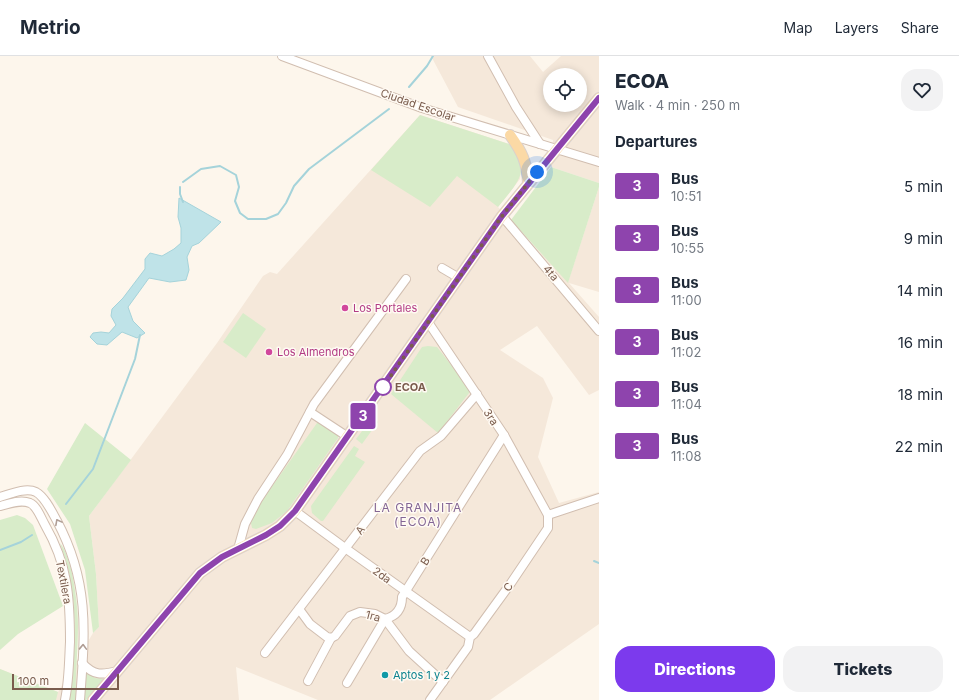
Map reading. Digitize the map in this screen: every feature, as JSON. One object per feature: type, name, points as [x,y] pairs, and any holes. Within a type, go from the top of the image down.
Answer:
[{"type":"main road","points":[[93,700],[200,573],[222,557],[266,535],[280,526],[295,511],[348,438],[502,216],[599,98]]},
{"type":"main road","points":[[510,135],[525,159],[528,183]]},
{"type":"street","name":"Ciudad Escolar","points":[[282,56],[422,108],[599,162]]},
{"type":"street","points":[[488,56],[516,108],[540,144]]},
{"type":"street","name":"4ta","points":[[502,216],[599,331]]},
{"type":"street","points":[[442,268],[458,278]]},
{"type":"street","points":[[238,549],[245,524],[255,505],[287,455],[310,412],[406,279]]},
{"type":"street","name":"3ra","points":[[428,322],[504,435],[548,515]]},
{"type":"street","name":"A","points":[[265,653],[420,451],[441,436],[477,394]]},
{"type":"street","points":[[310,412],[348,438]]},
{"type":"street","name":"B","points":[[347,683],[385,619],[392,617],[398,612],[402,603],[402,597],[504,435]]},
{"type":"street","points":[[0,497],[30,490],[36,492],[42,497],[38,500],[36,508]]},
{"type":"street","points":[[19,492],[21,497],[19,501]]},
{"type":"street","name":"Textilera","points":[[42,497],[64,533],[73,555],[80,581],[84,616],[80,700]]},
{"type":"street","points":[[548,515],[599,498]]},
{"type":"street","points":[[0,506],[19,501],[32,503],[36,508]]},
{"type":"street","name":"Textilera","points":[[36,508],[51,535],[59,554],[69,595],[69,650],[65,700]]},
{"type":"street","name":"2da","points":[[295,511],[470,637]]},
{"type":"street","name":"C","points":[[430,700],[468,647],[470,637],[474,634],[511,583],[548,528],[548,515]]},
{"type":"street","points":[[299,609],[310,624],[327,637],[332,638]]},
{"type":"street","name":"1ra","points":[[308,681],[332,638],[350,616],[360,612],[375,614],[385,619],[410,650],[443,682]]},
{"type":"street","points":[[82,663],[88,669],[99,674],[118,671]]},
{"type":"shaded area","points":[[431,56],[530,56],[543,72],[543,112],[587,112],[587,68],[548,68],[561,56],[599,56],[599,183],[551,167],[553,140],[458,107]]},
{"type":"shaded area","points":[[420,115],[509,144],[521,171],[520,179],[498,207],[568,282],[599,187],[599,292],[569,283],[599,317],[599,390],[589,395],[537,326],[500,350],[543,378],[553,398],[538,457],[559,503],[599,492],[599,624],[490,700],[318,700],[236,667],[239,700],[0,700],[0,669],[58,692],[93,633],[99,627],[96,574],[89,516],[217,343],[263,276],[270,272],[277,274]]},
{"type":"green space","points":[[420,115],[509,144],[516,153],[520,162],[520,177],[498,207],[457,176],[430,207],[371,170]]},
{"type":"green space","points":[[551,167],[599,183],[568,283],[511,220]]},
{"type":"green space","points":[[243,313],[266,329],[246,358],[223,342]]},
{"type":"green space","points":[[422,347],[437,347],[470,389],[469,393],[438,433],[391,394]]},
{"type":"green space","points":[[372,418],[378,422],[362,444],[356,439]]},
{"type":"green space","points":[[319,422],[338,435],[338,438],[287,511],[272,523],[256,529],[252,528],[251,523],[256,509]]},
{"type":"green space","points":[[85,423],[131,460],[89,516],[96,574],[99,627],[93,633],[85,570],[70,524],[47,489]]},
{"type":"green space","points":[[354,446],[359,449],[355,456],[365,462],[323,521],[321,521],[312,513],[311,506]]},
{"type":"green space","points":[[17,515],[25,518],[33,525],[63,606],[18,634],[0,650],[0,520]]},
{"type":"green space","points":[[60,543],[71,569],[77,604],[78,626],[76,700],[69,700],[75,636],[74,605],[69,573]]},
{"type":"green space","points":[[0,669],[58,692],[56,700],[0,700]]},
{"type":"green space","points":[[85,671],[95,678],[104,679],[86,700],[84,697]]},
{"type":"water","points":[[179,198],[221,222],[199,243],[192,246],[187,257],[189,270],[186,280],[170,282],[149,278],[128,307],[133,321],[145,333],[137,338],[122,332],[107,345],[97,344],[90,337],[93,333],[109,333],[116,325],[111,316],[112,309],[123,298],[145,269],[145,259],[150,253],[162,256],[181,243],[181,228],[178,217]]},
{"type":"waterway","points":[[409,87],[427,66],[433,56]]},
{"type":"waterway","points":[[183,182],[201,169],[220,166],[236,175],[239,187],[235,201],[240,213],[248,219],[266,219],[278,214],[286,203],[294,186],[309,169],[389,109]]},
{"type":"waterway","points":[[180,187],[180,194],[183,202]]},
{"type":"waterway","points":[[66,504],[93,469],[135,359],[140,335]]},
{"type":"waterway","points":[[0,550],[21,542],[32,535]]},
{"type":"waterway","points":[[594,561],[599,563]]},
{"type":"bus line","name":"3","points":[[93,700],[200,573],[222,557],[266,535],[280,526],[295,511],[348,438],[502,216],[599,98]]},
{"type":"place","name":"Los Portales","points":[[345,308]]},
{"type":"place","name":"Los Almendros","points":[[269,352]]},
{"type":"place","name":"ECOA","points":[[383,387]]},
{"type":"place","name":"Aptos 1 y 2","points":[[385,675]]},
{"type":"district","name":"LA GRANJITA (ECOA)","points":[[418,515]]},
{"type":"route","points":[[383,387],[502,216],[537,172]]}]
